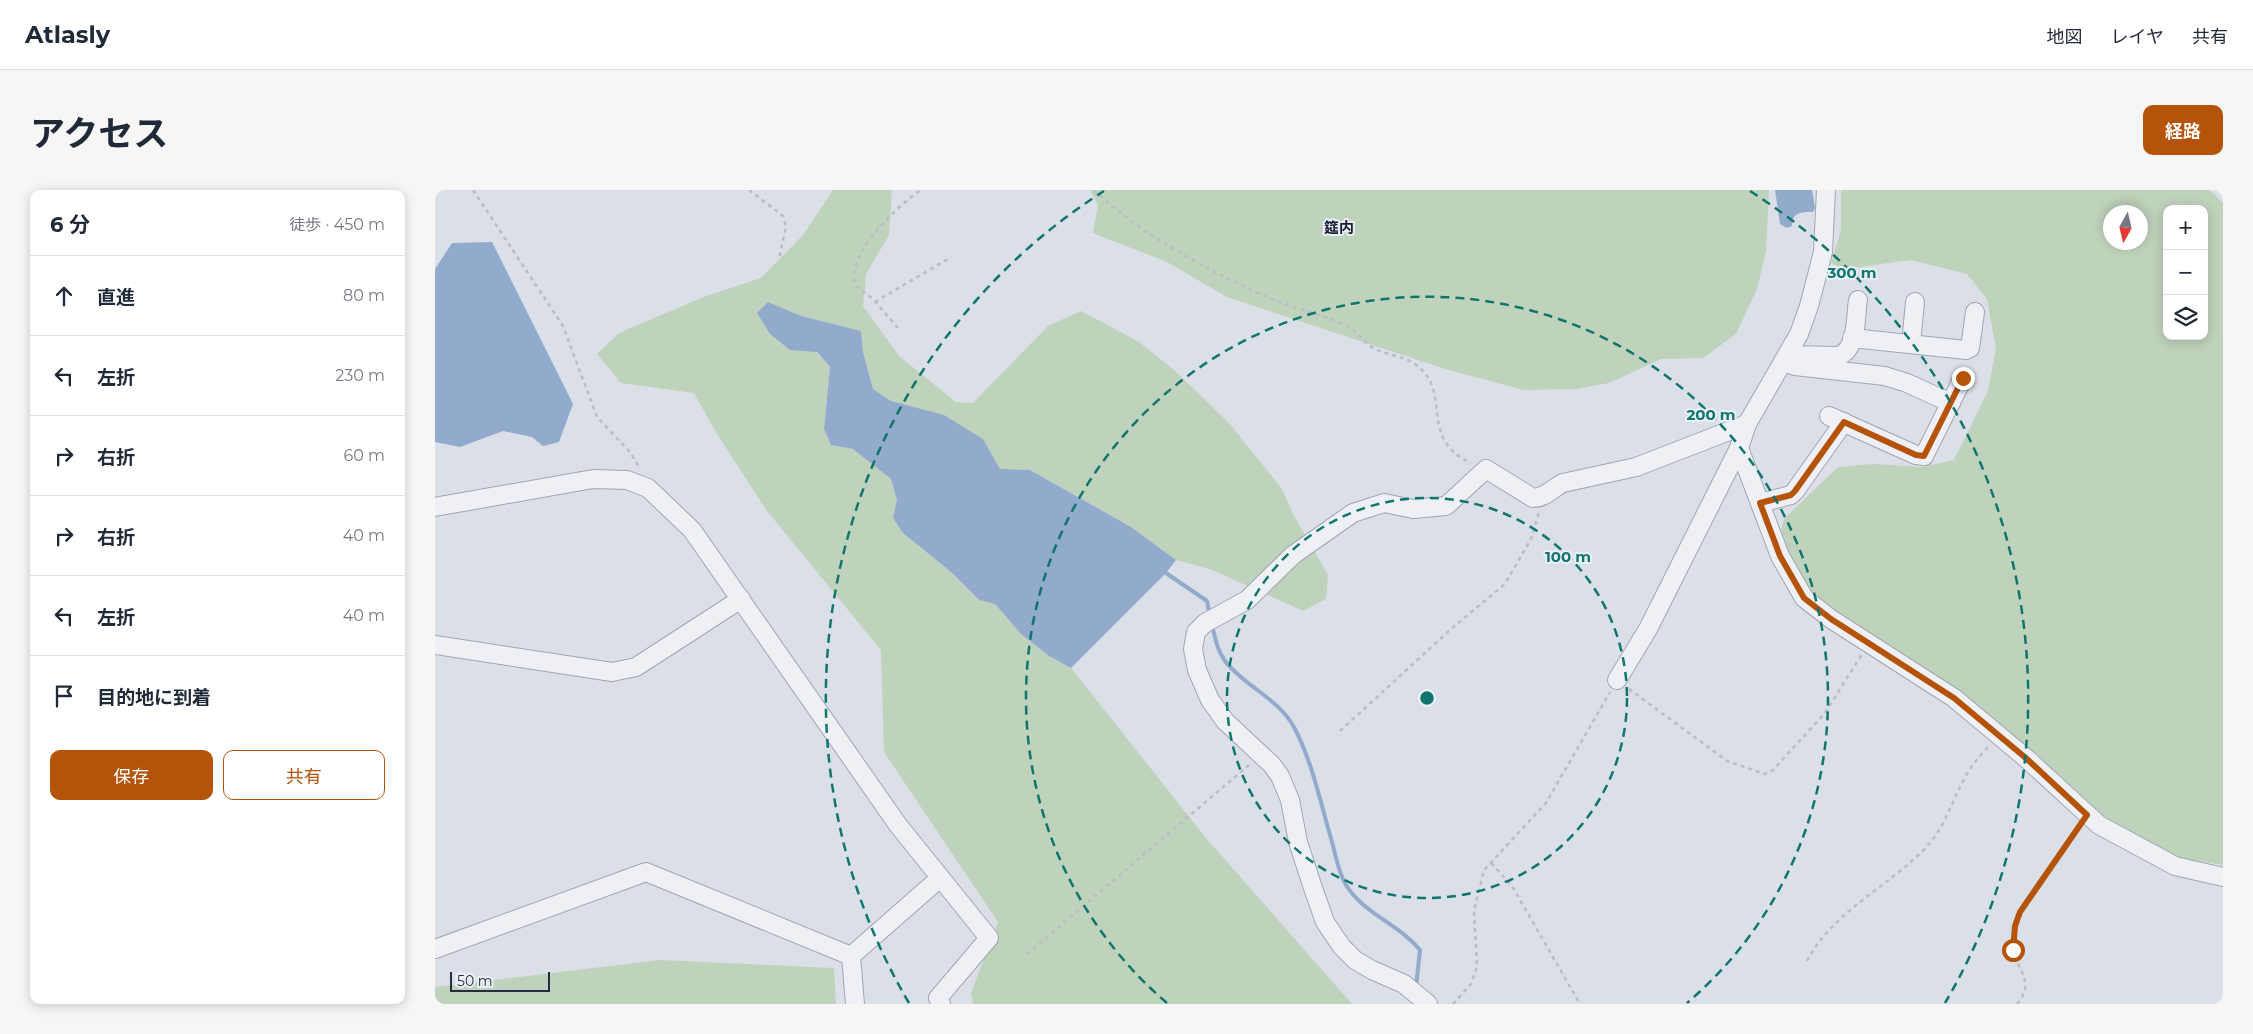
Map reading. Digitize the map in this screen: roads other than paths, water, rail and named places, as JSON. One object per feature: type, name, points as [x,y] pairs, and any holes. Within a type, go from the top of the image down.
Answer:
[{"type":"street","points":[[1617,680],[1648,629],[1739,448],[1747,424],[1799,334],[1809,306],[1823,252],[1826,190]]},
{"type":"street","points":[[1785,358],[1839,356],[1849,350],[1853,338],[1858,300]]},
{"type":"street","points":[[1911,344],[1915,302]]},
{"type":"street","points":[[1853,338],[1966,350],[1970,348],[1975,312]]},
{"type":"street","points":[[1785,358],[1795,366],[1885,376],[1907,383],[1951,403]]},
{"type":"street","points":[[1760,503],[1791,495],[1795,491],[1836,419],[1916,455],[1924,456],[1963,378]]},
{"type":"street","points":[[1428,1004],[1404,984],[1355,960],[1342,947],[1325,922],[1298,842],[1290,800],[1280,776],[1261,754],[1225,721],[1210,700],[1195,664],[1193,650],[1196,632],[1205,623],[1247,600],[1293,555],[1353,513],[1384,503],[1413,509],[1446,506],[1486,469],[1533,498],[1541,498],[1553,488],[1563,484],[1636,468],[1747,424]]},
{"type":"street","points":[[1739,448],[1780,556],[1804,598],[1831,619],[1954,698],[2087,815],[2108,831],[2175,866],[2223,877]]},
{"type":"street","points":[[435,507],[593,479],[627,480],[648,488],[692,530],[898,825],[989,938],[938,998],[941,1004]]},
{"type":"street","points":[[435,645],[612,672],[636,667],[741,599]]},
{"type":"street","points":[[435,949],[646,872],[851,956]]},
{"type":"street","points":[[851,956],[940,878]]},
{"type":"street","points":[[851,956],[855,1004]]},
{"type":"water","points":[[1775,190],[1812,190],[1815,208],[1813,212],[1795,215],[1792,226],[1787,228],[1780,224]]},
{"type":"water","points":[[492,242],[573,404],[559,442],[543,446],[532,437],[503,431],[460,447],[435,442],[435,269],[452,243]]},
{"type":"water","points":[[768,302],[801,316],[861,331],[863,352],[873,389],[891,401],[944,415],[983,439],[1000,469],[1030,470],[1131,527],[1176,560],[1166,573],[1071,668],[1049,656],[1021,634],[995,604],[979,600],[951,572],[903,533],[893,518],[897,500],[891,479],[853,449],[831,445],[824,429],[830,367],[817,352],[790,350],[770,334],[757,313]]},
{"type":"waterway","points":[[1163,571],[1207,601],[1210,616]]},
{"type":"waterway","points":[[1212,625],[1218,648],[1225,661],[1242,678],[1281,709],[1295,729],[1312,770],[1339,869],[1346,885],[1362,904],[1402,933],[1420,950],[1416,987]]},
{"type":"district","name":"筵内","points":[[1339,228]]}]
